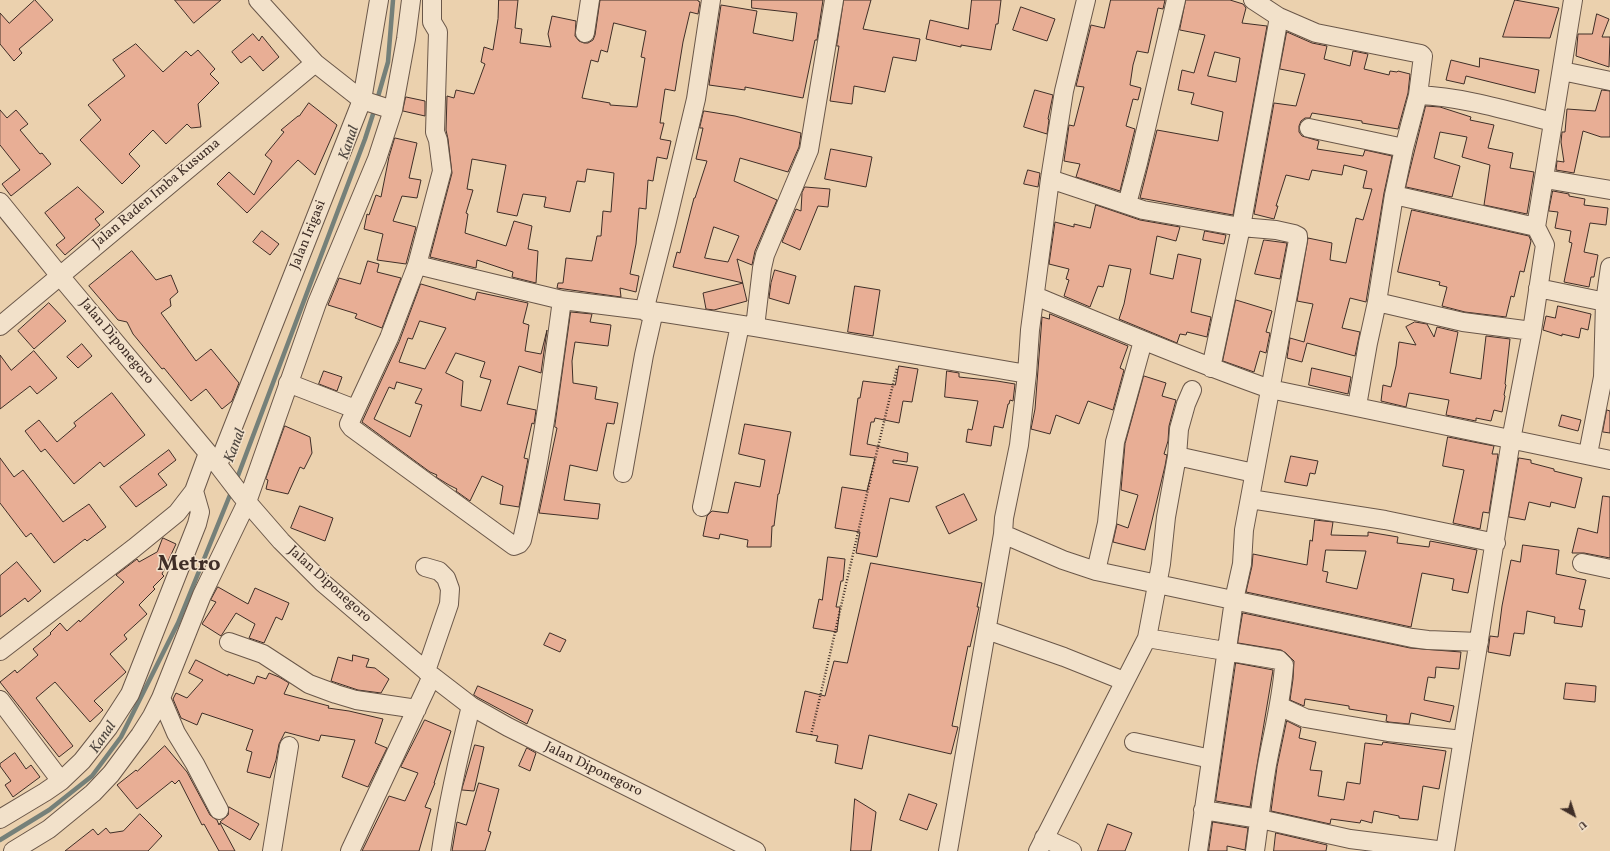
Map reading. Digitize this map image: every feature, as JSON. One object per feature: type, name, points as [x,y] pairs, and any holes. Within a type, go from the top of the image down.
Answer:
[{"type":"street","points":[[258,0],[315,63],[364,100],[392,110]]},
{"type":"street","name":"Jalan Irigasi","points":[[0,651],[177,513],[216,462],[364,100],[379,0]]},
{"type":"street","points":[[13,851],[49,829],[93,793],[111,774],[140,735],[161,698],[202,595],[244,498],[317,304],[377,159],[392,110],[406,39],[411,0]]},
{"type":"street","points":[[432,0],[432,22],[438,32],[434,132],[439,147],[442,171],[417,265],[389,338],[349,421],[349,424],[352,428],[514,546],[519,544],[522,540],[532,496],[542,444],[562,300]]},
{"type":"street","points":[[585,33],[590,0]]},
{"type":"street","points":[[623,474],[644,355],[649,311],[667,221],[696,99],[711,0]]},
{"type":"street","points":[[702,507],[765,255],[809,150],[834,0]]},
{"type":"street","points":[[953,849],[1003,534],[1004,518],[1018,445],[1050,179],[1064,91],[1086,0]]},
{"type":"street","points":[[1127,204],[1176,0]]},
{"type":"street","points":[[1253,0],[1279,17],[1316,33],[1420,54],[1424,59],[1411,128],[1404,148],[1394,195],[1377,302],[1368,343],[1358,406]]},
{"type":"street","points":[[1203,810],[1260,819],[1350,838],[1445,851],[1478,642],[1496,542],[1511,440],[1532,331],[1545,245],[1536,227],[1573,0]]},
{"type":"street","points":[[1211,368],[1241,226],[1279,17]]},
{"type":"street","name":"Jalan Raden Imba Kusuma","points":[[0,326],[315,63]]},
{"type":"street","points":[[1562,70],[1610,81]]},
{"type":"street","points":[[1418,95],[1438,96],[1553,122]]},
{"type":"street","points":[[1309,128],[1404,148]]},
{"type":"street","points":[[1050,179],[1143,210],[1241,226],[1276,230],[1298,236],[1244,530],[1242,564],[1234,600],[1226,651],[1198,851]]},
{"type":"street","points":[[1545,179],[1610,190]]},
{"type":"street","points":[[1394,195],[1536,227]]},
{"type":"street","name":"Jalan Diponegoro","points":[[0,202],[216,462],[244,498],[281,541],[323,583],[429,673],[472,706],[508,727],[756,851]]},
{"type":"street","points":[[417,265],[562,300],[649,311],[747,326],[1027,374]]},
{"type":"street","points":[[1588,454],[1603,377],[1610,267]]},
{"type":"street","points":[[1538,288],[1608,303]]},
{"type":"street","points":[[1035,296],[1211,368],[1270,389],[1358,406],[1511,440],[1588,454],[1610,460]]},
{"type":"street","points":[[1377,302],[1463,322],[1532,331]]},
{"type":"street","points":[[1096,571],[1107,523],[1114,442],[1143,341]]},
{"type":"street","points":[[288,383],[355,409]]},
{"type":"street","points":[[1072,851],[1041,844],[1099,734],[1124,681],[1147,638],[1161,564],[1166,517],[1177,456],[1179,429],[1186,404],[1192,390]]},
{"type":"street","points":[[1177,456],[1254,473]]},
{"type":"street","points":[[0,820],[45,792],[82,761],[130,694],[198,524],[200,512],[194,491]]},
{"type":"street","points":[[1250,499],[1385,520],[1496,542]]},
{"type":"street","points":[[1003,534],[1063,560],[1096,571],[1412,638],[1478,642]]},
{"type":"street","points":[[1582,563],[1610,569]]},
{"type":"street","points":[[350,851],[417,709],[449,604],[450,589],[446,578],[439,572],[425,567]]},
{"type":"street","points":[[987,630],[1064,657],[1124,681]]},
{"type":"street","points":[[1147,638],[1279,660],[1284,665],[1279,706],[1267,764],[1255,851]]},
{"type":"street","points":[[229,642],[263,654],[309,684],[336,694],[356,700],[417,709]]},
{"type":"street","points":[[161,698],[176,733],[195,764],[219,810]]},
{"type":"street","points":[[0,700],[61,780]]},
{"type":"street","points":[[440,851],[456,767],[472,706]]},
{"type":"street","points":[[1279,706],[1305,718],[1388,732],[1463,740]]},
{"type":"street","points":[[1134,742],[1212,759]]},
{"type":"street","points":[[272,851],[289,746]]},
{"type":"path","points":[[811,736],[845,594],[877,446],[901,352]]},
{"type":"building","points":[[35,0],[53,20],[19,49],[22,53],[14,61],[0,44],[0,13],[9,23]]},
{"type":"building","points":[[175,0],[221,0],[194,23]]},
{"type":"building","points":[[499,0],[518,0],[515,28],[522,29],[520,43],[551,47],[548,34],[552,16],[576,21],[575,36],[579,41],[588,43],[593,40],[600,0],[698,0],[700,2],[698,14],[690,12],[683,42],[675,91],[665,89],[660,123],[664,123],[660,139],[671,141],[667,159],[657,157],[653,181],[648,180],[646,209],[639,208],[636,244],[630,274],[639,276],[636,292],[620,288],[621,297],[557,288],[558,283],[563,283],[566,258],[592,261],[597,236],[601,236],[603,211],[611,212],[614,173],[587,169],[585,182],[577,181],[570,212],[544,207],[546,197],[523,194],[517,216],[497,212],[506,165],[472,159],[467,189],[473,190],[466,213],[468,214],[465,233],[506,246],[514,221],[532,226],[528,249],[538,251],[536,283],[512,277],[513,272],[477,260],[476,268],[430,257],[452,173],[446,130],[447,96],[454,98],[456,90],[474,94],[485,64],[481,62],[484,47],[493,50],[498,19]],"holes":[[[614,23],[646,31],[641,57],[645,58],[637,107],[610,105],[610,103],[582,98],[591,60],[598,62],[601,50],[607,52]]]},
{"type":"building","points":[[752,0],[823,0],[817,40],[815,40],[803,98],[745,87],[745,90],[709,85],[721,5],[757,11],[753,33],[793,41],[797,13],[752,8]]},
{"type":"building","points":[[844,0],[871,0],[863,29],[920,39],[916,61],[893,57],[885,92],[854,86],[852,104],[830,101],[839,46],[837,46]]},
{"type":"building","points":[[972,0],[1001,0],[998,24],[996,24],[991,50],[961,45],[961,47],[926,39],[930,20],[968,29]]},
{"type":"building","points":[[1111,0],[1165,0],[1163,9],[1158,8],[1148,53],[1137,51],[1133,65],[1130,85],[1141,88],[1138,100],[1133,99],[1126,126],[1135,129],[1120,191],[1076,177],[1080,164],[1064,161],[1069,125],[1074,126],[1084,87],[1076,86],[1091,25],[1104,28]]},
{"type":"building","points":[[1186,0],[1230,0],[1243,4],[1246,8],[1242,23],[1267,26],[1233,215],[1140,198],[1157,130],[1218,141],[1223,112],[1191,104],[1194,93],[1178,90],[1182,70],[1194,73],[1205,35],[1180,30]],"holes":[[[1215,52],[1240,58],[1236,82],[1208,76]]]},
{"type":"building","points":[[1515,0],[1559,8],[1550,38],[1503,37]]},
{"type":"building","points":[[1021,7],[1055,19],[1047,41],[1013,30]]},
{"type":"building","points":[[1597,14],[1609,19],[1602,37],[1610,37],[1609,67],[1576,56],[1578,34],[1592,34]]},
{"type":"building","points":[[1287,32],[1312,43],[1327,46],[1324,59],[1350,66],[1353,51],[1368,54],[1364,69],[1389,75],[1390,71],[1410,74],[1408,93],[1398,129],[1362,123],[1362,121],[1312,113],[1310,118],[1305,118],[1301,121],[1299,126],[1299,132],[1302,136],[1319,141],[1317,149],[1363,156],[1365,150],[1392,156],[1384,193],[1366,302],[1350,298],[1342,328],[1360,332],[1355,356],[1307,343],[1302,362],[1287,358],[1290,338],[1304,342],[1313,304],[1297,301],[1308,238],[1332,243],[1330,260],[1346,263],[1356,218],[1363,220],[1372,189],[1363,188],[1367,171],[1344,165],[1342,175],[1312,170],[1309,180],[1286,175],[1276,206],[1278,206],[1274,219],[1254,214],[1274,103],[1296,106],[1305,74],[1280,69]]},
{"type":"building","points":[[253,34],[259,41],[262,36],[279,57],[263,71],[250,56],[241,63],[232,52]]},
{"type":"building","points":[[136,44],[163,72],[186,51],[191,56],[198,50],[215,69],[210,74],[219,83],[198,104],[201,127],[191,128],[187,124],[166,144],[153,130],[129,154],[140,166],[122,184],[80,140],[101,120],[88,105],[125,76],[113,60]]},
{"type":"building","points":[[1480,58],[1539,70],[1535,93],[1466,76],[1464,84],[1446,80],[1451,60],[1479,67]]},
{"type":"building","points":[[1035,90],[1053,95],[1048,119],[1047,134],[1024,127]]},
{"type":"building","points":[[1602,90],[1610,91],[1610,137],[1601,137],[1583,131],[1574,173],[1556,170],[1557,161],[1564,162],[1561,142],[1562,132],[1565,132],[1567,109],[1595,111]]},
{"type":"building","points":[[406,97],[425,101],[425,116],[403,111]]},
{"type":"building","points":[[309,103],[337,125],[315,175],[298,160],[247,213],[217,184],[229,172],[254,195],[272,161],[265,155],[284,132],[281,130],[299,116]]},
{"type":"building","points":[[1426,106],[1440,107],[1471,117],[1470,120],[1494,125],[1488,148],[1513,153],[1510,168],[1534,172],[1527,214],[1484,205],[1490,165],[1462,157],[1467,137],[1440,132],[1434,158],[1460,166],[1452,197],[1406,187]]},
{"type":"building","points":[[0,110],[7,118],[16,110],[28,124],[20,130],[40,154],[42,153],[51,164],[11,196],[2,184],[20,170],[0,145]]},
{"type":"building","points":[[704,111],[735,116],[801,133],[799,147],[788,172],[740,158],[734,181],[777,200],[755,251],[752,265],[737,259],[743,283],[673,267],[677,252],[680,253],[694,198],[707,161],[696,159],[703,128],[700,128]],"holes":[[[714,227],[739,236],[728,262],[705,258]]]},
{"type":"building","points":[[395,138],[417,143],[409,178],[421,180],[417,198],[402,196],[393,221],[416,227],[406,264],[377,260],[383,234],[364,229],[367,214],[369,215],[376,195],[381,197],[389,157]]},
{"type":"building","points":[[831,149],[872,157],[866,187],[825,179]]},
{"type":"building","points":[[1028,170],[1040,173],[1038,187],[1024,184]]},
{"type":"building","points":[[78,187],[104,212],[95,219],[100,225],[65,255],[56,245],[65,238],[45,213]]},
{"type":"building","points":[[805,187],[830,189],[828,207],[818,206],[800,250],[782,242],[796,209],[801,211],[802,193]]},
{"type":"building","points":[[1553,191],[1585,199],[1584,205],[1608,208],[1606,225],[1590,223],[1584,252],[1598,255],[1594,277],[1591,277],[1589,287],[1564,282],[1572,243],[1569,242],[1571,231],[1555,228],[1558,212],[1549,211]]},
{"type":"building","points":[[1096,205],[1140,220],[1180,227],[1176,241],[1157,236],[1150,274],[1173,279],[1178,254],[1201,259],[1191,312],[1211,317],[1207,337],[1187,332],[1186,335],[1180,334],[1177,343],[1119,319],[1124,304],[1131,269],[1109,265],[1103,287],[1098,286],[1090,307],[1064,296],[1069,280],[1066,279],[1069,269],[1049,264],[1055,222],[1074,227],[1074,224],[1090,228]]},
{"type":"building","points":[[1412,210],[1529,236],[1531,241],[1524,272],[1520,271],[1514,297],[1511,296],[1506,317],[1465,312],[1442,306],[1447,287],[1439,285],[1440,282],[1398,272]]},
{"type":"building","points":[[262,231],[279,244],[270,255],[253,242]]},
{"type":"building","points":[[1205,231],[1226,235],[1224,244],[1203,240]]},
{"type":"building","points":[[1264,240],[1287,243],[1280,279],[1255,274]]},
{"type":"building","points":[[132,251],[156,280],[171,275],[178,292],[170,299],[171,306],[161,313],[196,361],[211,349],[239,383],[232,401],[222,409],[206,389],[191,401],[133,334],[127,322],[118,320],[89,286]]},
{"type":"building","points":[[368,261],[379,264],[377,272],[401,278],[382,328],[355,318],[357,314],[328,305],[339,278],[360,284]]},
{"type":"building","points":[[775,270],[796,276],[789,304],[769,298]]},
{"type":"building","points":[[743,283],[747,301],[714,310],[706,309],[703,293]]},
{"type":"building","points":[[421,284],[475,300],[477,292],[528,303],[523,323],[529,325],[525,351],[541,354],[547,330],[541,373],[519,366],[507,404],[536,410],[534,424],[532,423],[524,458],[528,459],[519,507],[500,504],[503,486],[482,476],[470,501],[456,491],[457,489],[436,477],[437,475],[430,472],[362,422],[399,342]],"holes":[[[420,321],[446,328],[425,369],[399,362],[408,338],[412,339]],[[456,353],[485,362],[480,377],[491,380],[481,411],[461,406],[463,381],[446,373]],[[397,382],[422,389],[415,403],[422,405],[410,437],[374,419],[389,387],[394,389]]]},
{"type":"building","points":[[855,286],[880,290],[873,336],[848,332]]},
{"type":"building","points":[[1236,300],[1272,311],[1266,332],[1270,333],[1266,353],[1260,351],[1254,372],[1223,361]]},
{"type":"building","points":[[49,303],[66,321],[34,349],[18,331]]},
{"type":"building","points":[[1558,306],[1591,314],[1588,330],[1581,328],[1579,338],[1562,334],[1562,336],[1543,330],[1546,316],[1555,318]]},
{"type":"building","points":[[571,312],[592,314],[590,322],[611,325],[608,346],[575,342],[572,361],[573,383],[597,387],[595,399],[618,403],[614,424],[607,423],[597,471],[570,465],[564,500],[600,504],[598,519],[539,513],[557,428],[555,427]]},
{"type":"building","points":[[1050,314],[1128,346],[1120,368],[1124,370],[1113,410],[1088,401],[1079,424],[1056,415],[1050,434],[1031,429],[1035,409],[1042,317],[1049,319]]},
{"type":"building","points":[[1415,322],[1427,324],[1434,337],[1437,327],[1458,332],[1450,373],[1481,379],[1486,336],[1510,339],[1505,396],[1502,412],[1494,410],[1491,421],[1476,418],[1476,421],[1446,415],[1449,400],[1409,393],[1406,407],[1381,401],[1383,385],[1391,387],[1396,366],[1399,342],[1416,345],[1406,327]]},
{"type":"building","points":[[82,344],[92,356],[78,368],[67,357]]},
{"type":"building","points":[[34,351],[57,378],[37,394],[30,386],[0,409],[0,355],[11,370]]},
{"type":"building","points":[[899,366],[918,369],[912,402],[903,401],[899,423],[875,418],[874,422],[871,422],[867,444],[908,453],[907,462],[893,460],[893,463],[918,467],[909,502],[890,498],[877,557],[856,553],[860,532],[835,528],[842,487],[867,491],[875,458],[850,455],[858,398],[860,398],[863,381],[895,385]]},
{"type":"building","points":[[1312,368],[1351,377],[1348,394],[1309,385]]},
{"type":"building","points":[[324,371],[342,377],[337,391],[319,384]]},
{"type":"building","points":[[947,371],[959,373],[959,377],[1015,384],[1013,401],[1010,400],[1008,404],[1003,428],[994,426],[991,446],[966,442],[968,429],[972,430],[978,401],[945,397]]},
{"type":"building","points":[[1144,376],[1166,383],[1162,396],[1176,400],[1164,454],[1167,455],[1165,466],[1145,550],[1113,542],[1117,524],[1128,528],[1138,495],[1121,490],[1125,444]]},
{"type":"building","points":[[112,393],[145,435],[104,467],[100,462],[74,484],[45,449],[41,452],[25,431],[39,420],[57,442],[76,426],[74,423]]},
{"type":"building","points":[[1607,410],[1610,411],[1610,433],[1603,432]]},
{"type":"building","points":[[1562,415],[1581,420],[1578,431],[1559,426]]},
{"type":"building","points":[[745,424],[791,432],[778,494],[774,526],[772,526],[771,547],[747,547],[748,540],[720,534],[719,539],[703,536],[707,516],[712,511],[728,513],[735,482],[760,487],[765,460],[739,454]]},
{"type":"building","points":[[285,426],[310,437],[312,453],[304,469],[300,467],[288,494],[266,489],[268,480],[266,479]]},
{"type":"building","points":[[1448,437],[1494,446],[1492,454],[1498,454],[1489,513],[1483,512],[1480,529],[1453,523],[1464,470],[1443,466]]},
{"type":"building","points":[[169,450],[176,460],[158,474],[167,485],[136,507],[120,487]]},
{"type":"building","points":[[1291,456],[1318,461],[1315,474],[1310,473],[1307,486],[1285,482]]},
{"type":"building","points":[[0,458],[14,477],[23,470],[63,522],[89,504],[106,527],[87,541],[85,539],[54,563],[31,533],[26,537],[0,503]]},
{"type":"building","points":[[1519,458],[1531,460],[1531,463],[1554,469],[1554,471],[1582,478],[1575,508],[1551,502],[1550,507],[1529,502],[1525,520],[1509,517]]},
{"type":"building","points":[[964,494],[977,520],[949,534],[936,507]]},
{"type":"building","points":[[1603,496],[1610,497],[1610,558],[1584,553],[1572,553],[1578,528],[1597,533]]},
{"type":"building","points":[[300,506],[333,518],[325,541],[291,528]]},
{"type":"building","points":[[1315,520],[1333,522],[1331,535],[1368,536],[1368,532],[1398,537],[1397,543],[1429,547],[1430,541],[1477,550],[1468,593],[1452,590],[1454,579],[1422,573],[1411,627],[1246,592],[1253,554],[1307,565],[1310,540],[1312,541]],"holes":[[[1326,550],[1366,551],[1357,589],[1326,582],[1328,572],[1323,571]]]},
{"type":"building","points":[[163,538],[176,544],[162,574],[164,576],[153,587],[155,589],[139,605],[147,614],[124,635],[127,639],[110,654],[126,672],[94,701],[103,710],[90,722],[55,682],[36,698],[73,746],[59,757],[0,682],[15,670],[17,673],[38,655],[33,649],[51,634],[50,633],[60,623],[67,631],[79,620],[80,622],[124,582],[116,575],[137,559],[139,562],[157,552]]},
{"type":"building","points":[[1523,545],[1559,550],[1556,574],[1586,580],[1579,609],[1585,610],[1582,627],[1554,623],[1555,617],[1527,611],[1524,634],[1514,633],[1510,656],[1488,652],[1490,636],[1498,637],[1502,606],[1511,560],[1520,562]]},
{"type":"building","points":[[828,557],[845,559],[843,581],[841,581],[836,607],[840,607],[837,632],[813,628],[819,599],[822,600]]},
{"type":"building","points":[[17,562],[41,591],[28,602],[25,598],[0,617],[0,576]]},
{"type":"building","points":[[871,563],[982,583],[977,607],[979,607],[970,647],[968,646],[952,726],[958,727],[951,754],[869,735],[862,769],[835,763],[838,745],[816,741],[818,736],[796,732],[805,691],[825,696],[834,661],[847,663]]},
{"type":"building","points":[[218,587],[248,604],[255,588],[289,603],[282,620],[276,617],[264,643],[249,638],[255,624],[236,613],[221,636],[202,624],[216,602],[211,600]]},
{"type":"building","points":[[1243,613],[1410,648],[1461,652],[1459,669],[1436,667],[1435,678],[1428,677],[1424,700],[1454,706],[1450,722],[1411,713],[1409,724],[1389,722],[1386,721],[1387,715],[1349,709],[1349,706],[1305,699],[1304,706],[1290,700],[1294,661],[1281,650],[1238,643]]},
{"type":"building","points":[[550,633],[566,640],[560,652],[544,645]]},
{"type":"building","points":[[353,655],[369,659],[366,667],[375,668],[389,679],[381,693],[358,690],[331,681],[338,657],[352,661]]},
{"type":"building","points":[[196,660],[228,676],[228,674],[254,684],[257,676],[266,679],[269,673],[289,683],[284,694],[329,706],[328,708],[383,719],[375,743],[387,748],[368,787],[342,777],[355,740],[321,735],[319,741],[285,732],[279,744],[270,778],[247,772],[252,752],[246,750],[253,730],[202,713],[197,725],[181,718],[173,699],[176,693],[187,698],[203,680],[189,673]]},
{"type":"building","points":[[1236,663],[1273,670],[1250,807],[1216,801]]},
{"type":"building","points":[[1566,683],[1596,686],[1595,702],[1564,699]]},
{"type":"building","points":[[478,686],[533,710],[527,724],[474,695]]},
{"type":"building","points":[[425,720],[451,731],[435,783],[425,807],[431,809],[419,851],[362,851],[389,796],[405,801],[418,773],[401,767]]},
{"type":"building","points":[[1287,721],[1301,728],[1299,738],[1316,742],[1310,770],[1322,771],[1318,796],[1344,800],[1347,782],[1360,784],[1365,743],[1382,745],[1383,742],[1446,751],[1439,789],[1423,786],[1418,820],[1399,818],[1399,816],[1374,811],[1372,823],[1361,820],[1360,823],[1331,819],[1330,824],[1271,811],[1277,767]]},
{"type":"building","points":[[475,745],[484,747],[474,791],[462,790]]},
{"type":"building","points":[[165,746],[187,772],[210,815],[217,820],[219,825],[220,823],[235,851],[219,851],[204,824],[202,825],[179,780],[175,784],[172,781],[137,809],[117,785],[136,770],[137,771]]},
{"type":"building","points":[[527,748],[536,753],[530,771],[519,766]]},
{"type":"building","points":[[15,753],[26,769],[31,765],[40,777],[13,797],[5,785],[11,781],[0,764]]},
{"type":"building","points":[[479,783],[499,789],[488,831],[491,832],[485,851],[452,851],[457,822],[466,825]]},
{"type":"building","points":[[909,794],[937,804],[927,830],[900,820]]},
{"type":"building","points":[[855,799],[876,812],[871,851],[851,851]]},
{"type":"building","points":[[229,807],[259,824],[250,840],[220,822],[228,815]]},
{"type":"building","points":[[140,814],[162,836],[148,851],[65,851],[93,829],[98,835],[106,828],[110,833],[123,831]]},
{"type":"building","points":[[1213,822],[1248,828],[1245,850],[1227,846],[1227,851],[1209,851]]},
{"type":"building","points":[[1108,824],[1132,833],[1125,851],[1098,851]]},
{"type":"building","points":[[1276,833],[1327,845],[1326,851],[1274,851]]},
{"type":"waterway","name":"Kanal","points":[[377,100],[388,62],[393,0]]},
{"type":"waterway","name":"Kanal","points":[[236,481],[365,139],[375,108]]},
{"type":"waterway","name":"Kanal","points":[[0,840],[49,810],[92,776],[121,737],[178,623],[232,490]]},
{"type":"district","name":"Metro","points":[[189,566]]}]
